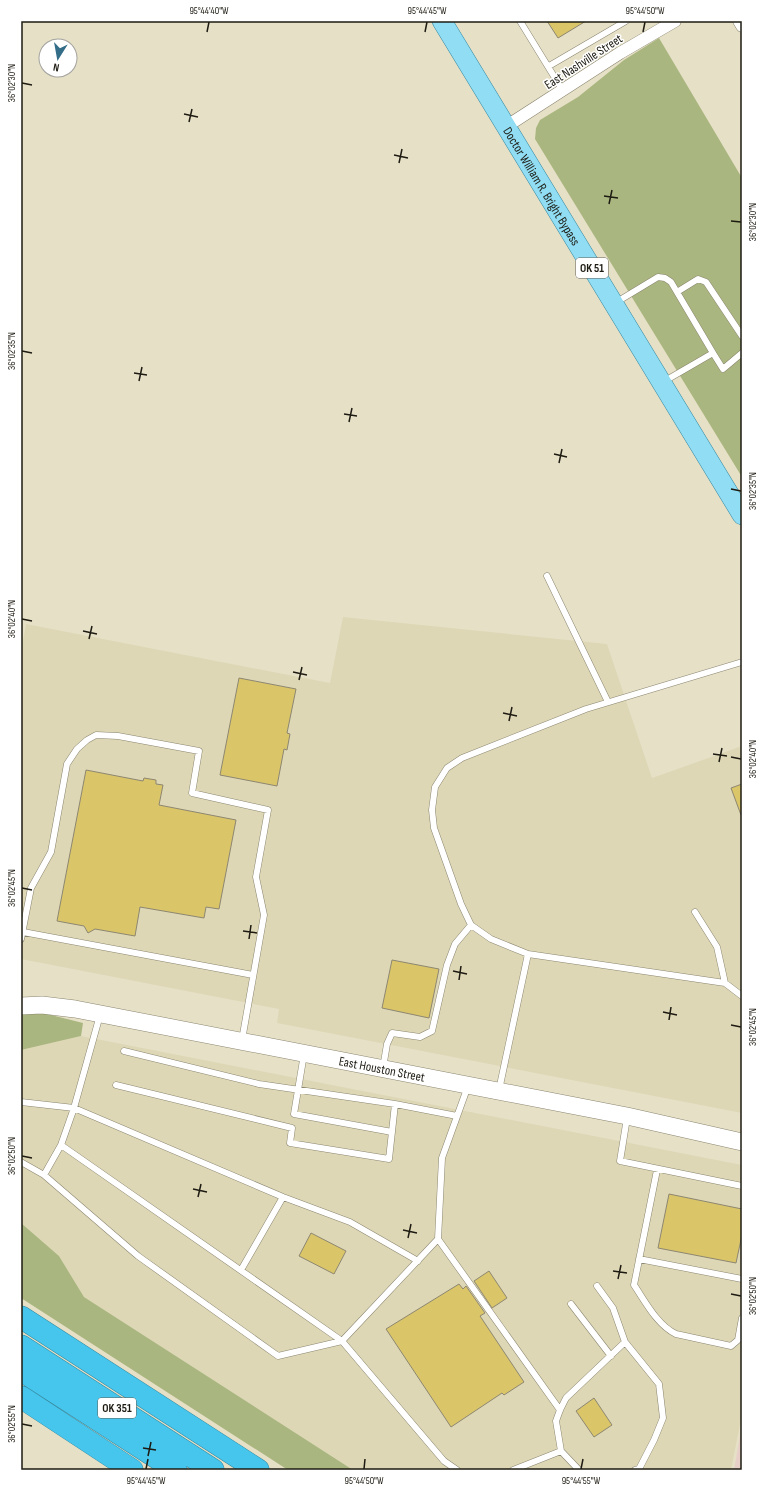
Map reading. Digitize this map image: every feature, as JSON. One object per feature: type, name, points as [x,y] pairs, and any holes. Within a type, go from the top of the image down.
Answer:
[{"type":"highway","points":[[21,1317],[258,1470]]},
{"type":"highway","name":"OK 351","points":[[21,1346],[213,1470]]},
{"type":"highway","name":"OK 351","points":[[21,1370],[176,1470]]},
{"type":"highway","points":[[21,1398],[132,1470]]},
{"type":"highway","points":[[21,1405],[44,1413]]},
{"type":"main road","name":"Doctor William R. Bright Bypass","points":[[442,21],[740,509]]},
{"type":"street","name":"East Nashville Street","points":[[507,126],[620,53],[675,21]]},
{"type":"street","points":[[739,21],[742,26]]},
{"type":"street","name":"East Houston Street","points":[[22,1004],[58,1006],[100,1014],[383,1070],[627,1116],[742,1142]]},
{"type":"lane","points":[[520,21],[549,66],[562,91]]},
{"type":"lane","points":[[549,66],[626,21]]},
{"type":"lane","points":[[614,304],[658,277],[665,278],[671,282],[722,369],[742,353]]},
{"type":"lane","points":[[677,292],[698,279],[706,282],[742,336]]},
{"type":"lane","points":[[662,383],[713,353]]},
{"type":"lane","points":[[547,576],[608,702]]},
{"type":"lane","points":[[742,662],[608,702],[462,758],[447,768],[434,787],[432,810],[434,828],[461,904],[471,925],[491,939],[528,954],[725,983],[742,996]]},
{"type":"lane","points":[[21,939],[31,888],[51,852],[67,764],[77,749],[86,740],[96,735],[118,736],[200,751],[192,794],[268,810],[256,877],[264,915],[242,1042]]},
{"type":"lane","points":[[695,912],[717,947],[725,983]]},
{"type":"lane","points":[[383,1070],[386,1044],[392,1033],[420,1038],[432,1031],[447,965],[455,944],[471,925]]},
{"type":"lane","points":[[23,932],[253,975]]},
{"type":"lane","points":[[498,1092],[528,954]]},
{"type":"lane","points":[[44,1175],[61,1145],[74,1108],[100,1014]]},
{"type":"lane","points":[[124,1051],[259,1084],[395,1104],[457,1116]]},
{"type":"lane","points":[[304,1054],[290,1143],[389,1159],[395,1104]]},
{"type":"lane","points":[[116,1085],[292,1128]]},
{"type":"lane","points":[[468,1086],[442,1158],[438,1239],[560,1410]]},
{"type":"lane","points":[[21,1102],[74,1108],[283,1197],[350,1222],[418,1261]]},
{"type":"lane","points":[[294,1114],[392,1132]]},
{"type":"lane","points":[[627,1116],[620,1161],[657,1170],[742,1186]]},
{"type":"lane","points":[[61,1145],[342,1341],[444,1462],[457,1470]]},
{"type":"lane","points":[[21,1162],[44,1175],[138,1256],[278,1356],[342,1341],[438,1239]]},
{"type":"lane","points":[[657,1170],[634,1284],[651,1310],[668,1331],[676,1334],[731,1346],[738,1340],[742,1318]]},
{"type":"lane","points":[[241,1270],[283,1197]]},
{"type":"lane","points":[[639,1259],[742,1279]]},
{"type":"lane","points":[[597,1286],[613,1308],[625,1342],[659,1384],[663,1418],[640,1469],[635,1470]]},
{"type":"lane","points":[[571,1304],[611,1356]]},
{"type":"lane","points":[[579,1470],[561,1451],[556,1421],[566,1398],[625,1342]]},
{"type":"lane","points":[[513,1470],[561,1451]]},
{"type":"shaded area","points":[[343,617],[607,644],[652,778],[742,746],[742,1113],[277,1023],[279,1009],[21,959],[21,652],[26,624],[330,683]]},
{"type":"shaded area","points":[[81,1036],[742,1165],[742,1414],[731,1470],[353,1470],[84,1297],[59,1256],[21,1223],[21,1050]]},
{"type":"shaded area","points":[[742,1424],[742,1470],[734,1470]]},
{"type":"green space","points":[[659,38],[742,178],[742,477],[535,139],[536,128],[540,120],[578,97],[624,60]]},
{"type":"green space","points":[[35,1011],[83,1023],[81,1036],[21,1050],[21,1015]]},
{"type":"green space","points":[[21,1223],[59,1256],[84,1297],[353,1470],[288,1470],[21,1298]]},
{"type":"building","points":[[547,21],[586,21],[558,38]]},
{"type":"building","points":[[239,678],[296,689],[287,733],[290,734],[287,750],[284,749],[277,786],[220,775]]},
{"type":"building","points":[[86,770],[143,781],[144,778],[156,780],[156,784],[163,785],[159,805],[236,820],[219,909],[206,907],[204,918],[140,907],[135,936],[95,929],[88,933],[84,926],[57,921]]},
{"type":"building","points":[[742,784],[742,815],[741,815],[731,788]]},
{"type":"building","points":[[392,960],[439,969],[429,1018],[382,1008]]},
{"type":"building","points":[[669,1194],[742,1209],[742,1235],[736,1263],[658,1248]]},
{"type":"building","points":[[311,1233],[346,1251],[334,1274],[299,1256]]},
{"type":"building","points":[[489,1271],[507,1298],[492,1308],[474,1281]]},
{"type":"building","points":[[459,1284],[463,1289],[466,1286],[485,1313],[480,1316],[524,1382],[504,1395],[502,1393],[451,1427],[386,1329]]},
{"type":"building","points":[[594,1398],[612,1425],[594,1437],[576,1411]]}]
